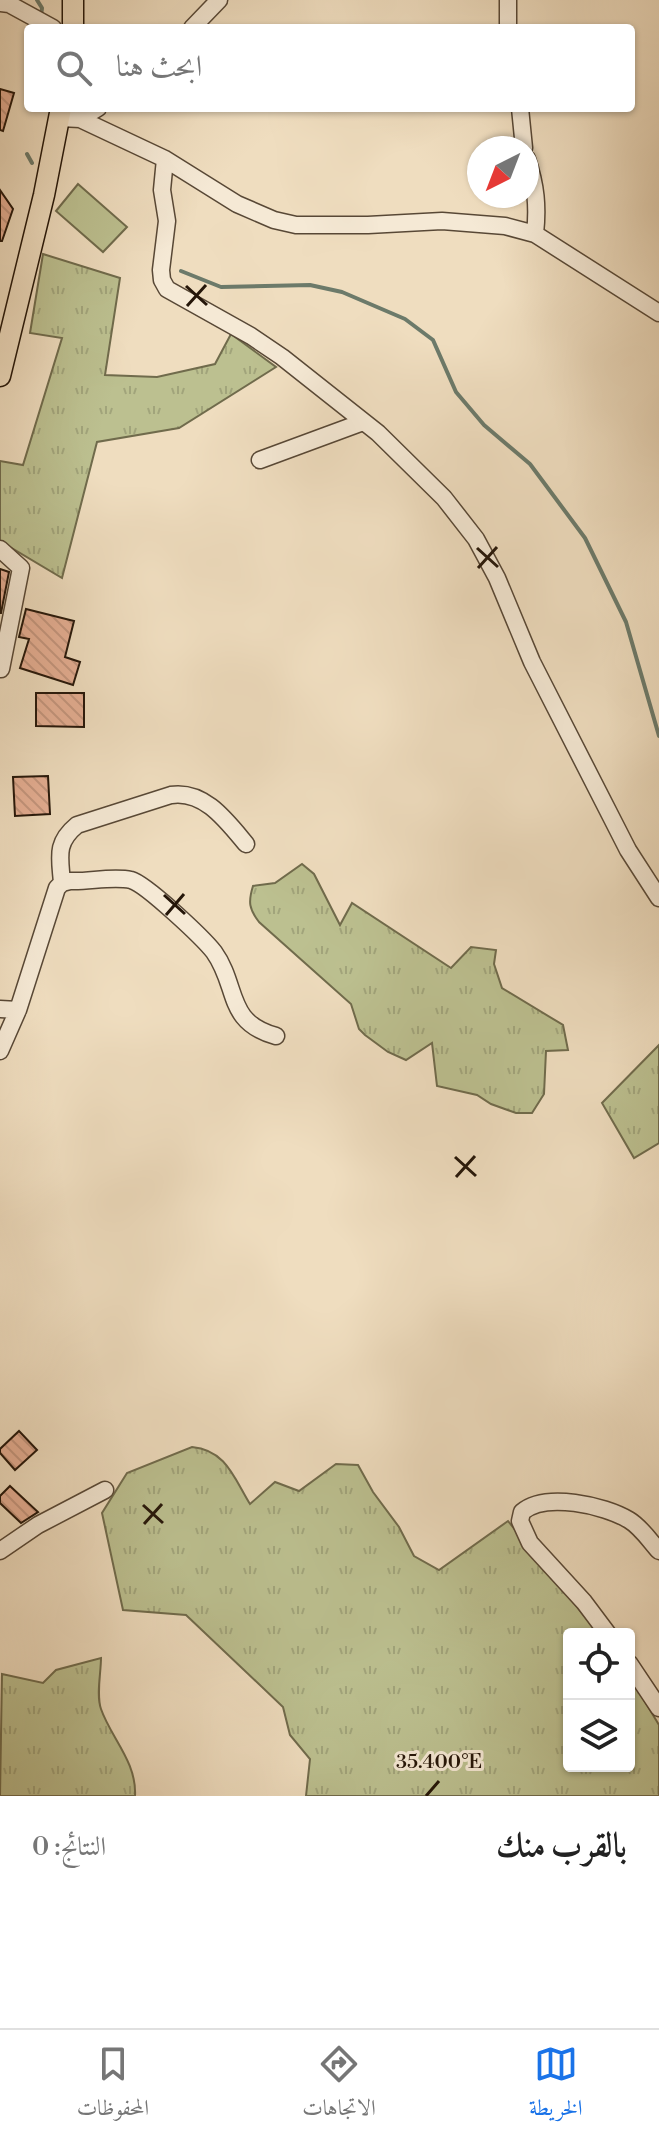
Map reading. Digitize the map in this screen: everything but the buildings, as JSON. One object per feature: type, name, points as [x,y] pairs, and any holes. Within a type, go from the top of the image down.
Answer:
[{"type":"main road","points":[[73,0],[73,24]]},
{"type":"main road","points":[[0,376],[67,115]]},
{"type":"street","points":[[196,24],[219,0]]},
{"type":"street","points":[[508,0],[508,24]]},
{"type":"street","points":[[0,3],[46,24]]},
{"type":"street","points":[[520,112],[523,136]]},
{"type":"street","points":[[67,115],[165,159],[237,204],[274,220],[296,225],[442,221],[505,226],[535,234],[659,313]]},
{"type":"street","points":[[165,159],[162,190],[167,221],[161,270],[167,289],[251,336],[302,373],[363,422],[444,498],[476,539],[497,578],[532,662],[620,836],[659,898]]},
{"type":"street","points":[[535,234],[537,208]]},
{"type":"street","points":[[260,460],[363,422]]},
{"type":"street","points":[[0,549],[21,568],[1,669]]},
{"type":"street","points":[[62,883],[60,849],[67,833],[77,825],[171,795],[185,793],[206,803],[246,844]]},
{"type":"street","points":[[0,1051],[18,1010],[57,888],[62,883],[121,879],[139,884],[214,953],[245,1021],[257,1031],[276,1036]]},
{"type":"street","points":[[0,1009],[18,1010]]},
{"type":"street","points":[[0,1551],[38,1525],[105,1490]]},
{"type":"street","points":[[604,1628],[530,1543],[520,1521],[522,1512],[535,1503],[583,1503],[600,1507],[630,1520],[659,1551]]},
{"type":"street","points":[[635,1672],[659,1708]]},
{"type":"green space","points":[[78,184],[127,227],[103,252],[56,211]]},
{"type":"green space","points":[[43,254],[120,278],[105,375],[157,377],[215,364],[231,334],[276,367],[179,428],[97,442],[62,578],[0,541],[0,461],[23,465],[62,338],[30,333]]},
{"type":"green space","points":[[302,864],[314,874],[340,925],[352,903],[451,968],[471,947],[496,950],[494,964],[502,988],[563,1025],[568,1050],[546,1051],[544,1094],[532,1113],[516,1113],[477,1095],[437,1086],[432,1043],[406,1060],[388,1052],[359,1029],[351,1004],[259,922],[250,905],[253,886],[275,883]]},
{"type":"green space","points":[[659,1045],[659,1143],[634,1158],[602,1103]]},
{"type":"green space","points":[[192,1447],[204,1449],[228,1467],[250,1504],[275,1482],[299,1491],[336,1464],[358,1465],[399,1527],[414,1556],[439,1570],[508,1521],[594,1628],[563,1628],[563,1772],[635,1772],[635,1685],[659,1725],[659,1796],[306,1796],[310,1759],[290,1735],[283,1707],[186,1615],[123,1610],[102,1513],[127,1473]]},
{"type":"green space","points":[[101,1658],[100,1703],[105,1720],[128,1761],[135,1796],[0,1796],[2,1674],[43,1683],[56,1670]]},
{"type":"waterway","points":[[37,0],[42,8],[41,16]]},
{"type":"waterway","points":[[27,154],[32,163]]},
{"type":"waterway","points":[[181,271],[221,287],[310,285],[342,292],[405,319],[433,340],[456,392],[484,425],[530,464],[585,538],[626,622],[659,736]]}]
